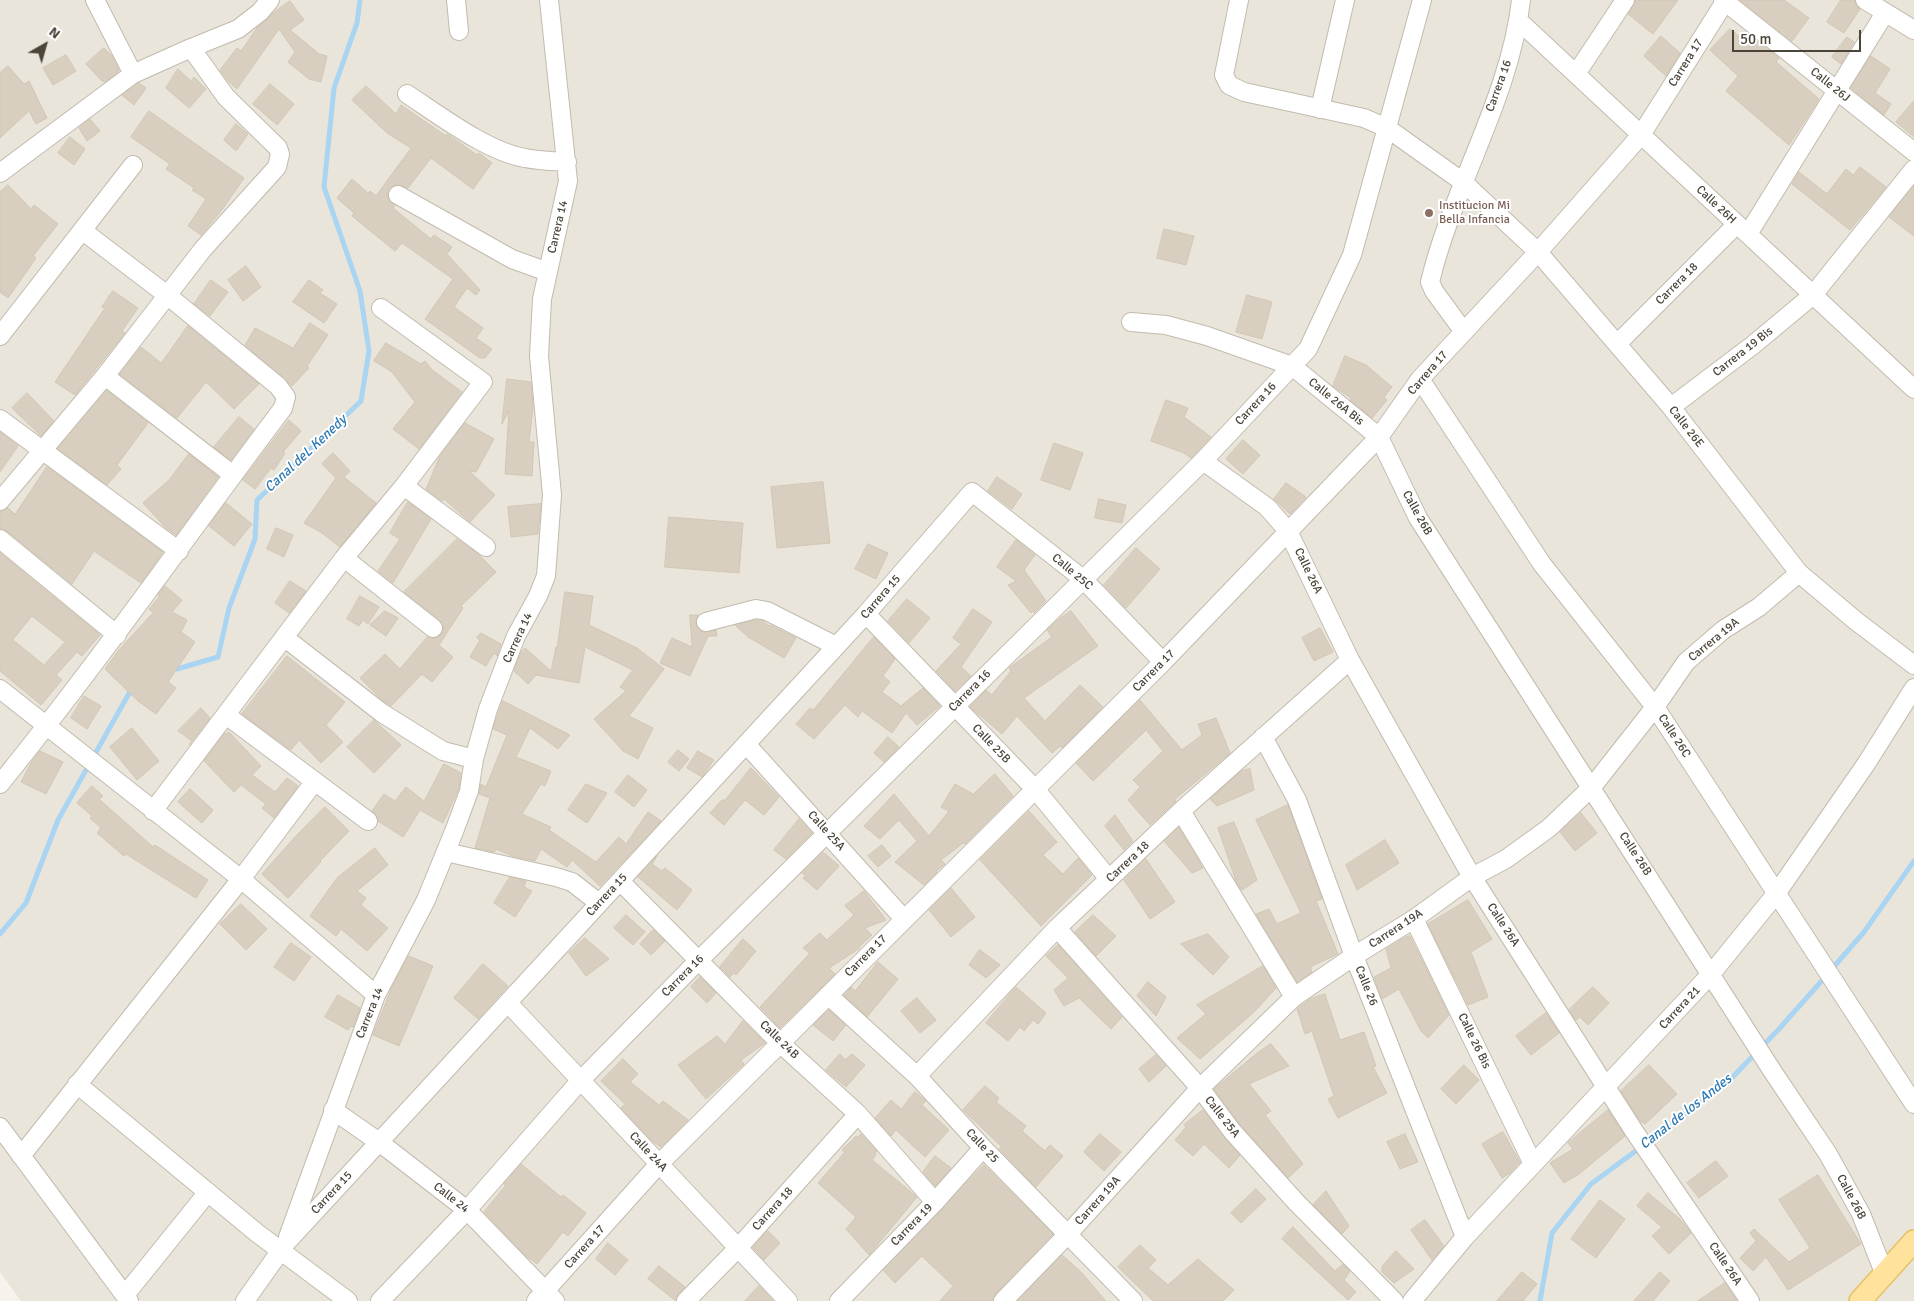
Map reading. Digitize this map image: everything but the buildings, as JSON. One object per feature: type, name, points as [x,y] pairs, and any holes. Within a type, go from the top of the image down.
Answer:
[{"type":"main road","points":[[1860,1301],[1914,1241]]},
{"type":"street","points":[[95,0],[133,74]]},
{"type":"street","points":[[0,173],[133,74],[238,29],[260,12],[270,0]]},
{"type":"street","points":[[456,0],[459,31]]},
{"type":"street","name":"Carrera 14","points":[[284,1247],[376,995],[426,900],[446,852],[469,791],[474,759],[488,709],[516,636],[538,596],[546,576],[552,495],[539,356],[542,299],[568,181],[549,0]]},
{"type":"street","name":"Calle 26E","points":[[1239,0],[1224,75],[1229,85],[1244,92],[1364,118],[1387,128],[1464,182],[1538,252],[1671,407],[1799,574],[1914,665]]},
{"type":"street","points":[[1320,109],[1345,0]]},
{"type":"street","name":"Carrera 16","points":[[380,1301],[467,1210],[580,1081],[954,706],[1203,461],[1308,349],[1352,255],[1422,0]]},
{"type":"street","name":"Carrera 16","points":[[1464,332],[1434,291],[1430,282],[1464,182],[1507,68],[1519,21],[1521,0]]},
{"type":"street","points":[[1576,74],[1625,0]]},
{"type":"street","name":"Calle 26J","points":[[1725,0],[1914,152]]},
{"type":"street","name":"Carrera 17","points":[[545,1298],[659,1164],[1163,662],[1379,437],[1420,379],[1538,252],[1641,135],[1725,0]]},
{"type":"street","points":[[1865,0],[1914,30]]},
{"type":"street","name":"Carrera 18","points":[[1617,344],[1742,229],[1837,91],[1885,13]]},
{"type":"street","name":"Calle 26H","points":[[1519,21],[1914,389]]},
{"type":"street","points":[[0,501],[105,376],[203,249],[277,167],[280,154],[278,148],[226,97],[191,48]]},
{"type":"street","points":[[408,94],[472,136],[500,150],[524,158],[567,162]]},
{"type":"street","points":[[0,336],[133,164]]},
{"type":"street","name":"Carrera 19 Bis","points":[[1671,407],[1813,295],[1914,169]]},
{"type":"street","points":[[398,195],[512,260],[548,272]]},
{"type":"street","points":[[0,784],[117,635],[283,408],[286,397],[278,386],[167,295],[82,231]]},
{"type":"street","points":[[154,811],[344,558],[404,486],[483,382],[381,308]]},
{"type":"street","name":"Calle 26A Bis","points":[[1131,322],[1166,325],[1207,336],[1292,366],[1379,437]]},
{"type":"street","points":[[105,376],[233,475]]},
{"type":"street","name":"Calle 26C","points":[[1420,379],[1542,564],[1655,707],[1914,1104]]},
{"type":"street","points":[[0,419],[179,550]]},
{"type":"street","name":"Calle 26B","points":[[1379,437],[1418,518],[1773,1072],[1828,1154],[1861,1214],[1884,1275]]},
{"type":"street","name":"Calle 26A","points":[[1203,461],[1267,507],[1288,531],[1350,660],[1472,877],[1634,1131],[1750,1301]]},
{"type":"street","points":[[404,486],[486,547]]},
{"type":"street","name":"Calle 25C","points":[[972,492],[1083,579],[1163,662]]},
{"type":"street","name":"Carrera 15","points":[[245,1301],[284,1247],[866,614],[972,492]]},
{"type":"street","points":[[0,539],[117,635]]},
{"type":"street","points":[[344,558],[433,628]]},
{"type":"street","name":"Carrera 19A","points":[[1003,1301],[1068,1234],[1200,1088],[1294,997],[1354,956],[1414,919],[1472,877],[1506,859],[1549,828],[1592,787],[1655,707],[1686,662],[1723,630],[1759,607],[1799,574]]},
{"type":"street","points":[[706,622],[756,609],[767,610],[836,646]]},
{"type":"street","name":"Calle 25B","points":[[866,614],[1036,790],[1109,879]]},
{"type":"street","points":[[285,638],[382,713],[443,751],[474,759]]},
{"type":"street","name":"Carrera 18","points":[[917,1076],[1057,928],[1181,811],[1350,660]]},
{"type":"street","name":"Carrera 21","points":[[1412,1301],[1465,1237],[1711,974],[1776,894],[1866,764],[1914,688]]},
{"type":"street","points":[[0,690],[242,880],[376,995]]},
{"type":"street","points":[[226,715],[368,821]]},
{"type":"street","name":"Calle 26","points":[[1263,737],[1297,800],[1354,956],[1465,1237]]},
{"type":"street","name":"Calle 25A","points":[[746,744],[904,919]]},
{"type":"street","points":[[21,1156],[242,880],[315,781]]},
{"type":"street","points":[[1181,811],[1294,997]]},
{"type":"street","points":[[446,852],[572,882],[599,903]]},
{"type":"street","name":"Calle 24B","points":[[620,881],[780,1043],[858,1114],[935,1202]]},
{"type":"street","name":"Calle 26 Bis","points":[[1414,919],[1533,1164]]},
{"type":"street","name":"Calle 25A","points":[[1057,928],[1200,1088],[1232,1131],[1296,1202],[1394,1301]]},
{"type":"street","name":"Calle 25","points":[[828,994],[917,1076],[983,1148],[1134,1301]]},
{"type":"street","name":"Calle 24A","points":[[508,1003],[788,1301]]},
{"type":"street","points":[[77,1084],[208,1192],[284,1247],[348,1301]]},
{"type":"street","name":"Calle 24","points":[[333,1110],[379,1142],[467,1210],[545,1298]]},
{"type":"street","name":"Carrera 18","points":[[686,1301],[738,1248],[858,1114]]},
{"type":"street","points":[[0,1127],[127,1298],[208,1192]]},
{"type":"street","name":"Carrera 19","points":[[839,1301],[935,1202],[983,1148]]},
{"type":"shaded area","points":[[0,0],[1914,0],[1914,1301],[21,1301],[0,1272]]},
{"type":"waterway","name":"Canal deL Kenedy","points":[[170,669],[177,669],[218,657],[229,608],[255,539],[257,500],[361,401],[369,351],[360,291],[324,187],[334,88],[357,23],[360,0]]},
{"type":"waterway","name":"Canal deL Kenedy","points":[[0,934],[26,903],[58,820],[132,688]]},
{"type":"waterway","name":"Canal de los Andes","points":[[1831,970],[1864,932],[1914,861]]},
{"type":"waterway","name":"Canal de los Andes","points":[[1540,1301],[1552,1233],[1591,1184],[1725,1085],[1779,1029],[1826,976]]},
{"type":"place","name":"Institucion Mi Bella Infancia","points":[[1429,213]]}]
